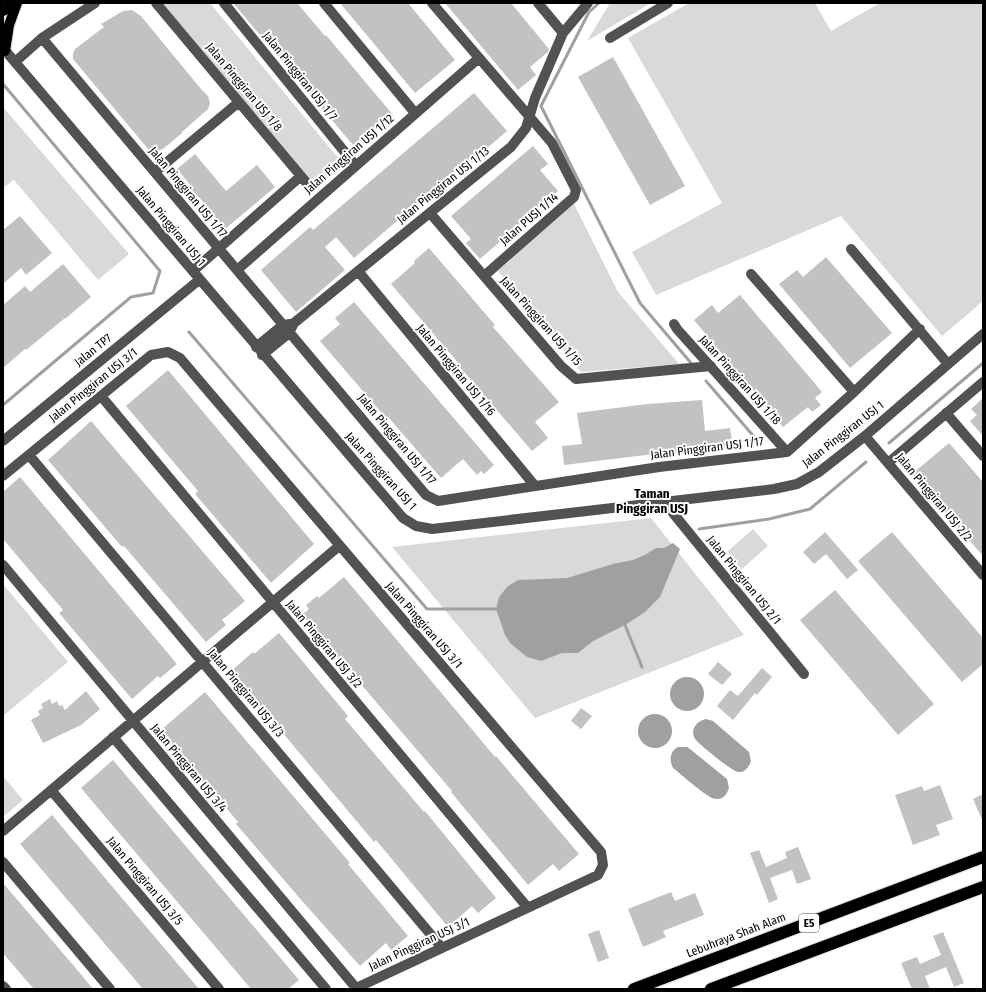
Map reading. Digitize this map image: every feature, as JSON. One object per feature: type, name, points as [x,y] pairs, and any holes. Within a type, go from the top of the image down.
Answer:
[{"type":"highway","name":"Lebuhraya Shah Alam","points":[[634,989],[983,857]]},
{"type":"highway","name":"E5","points":[[711,989],[983,887]]},
{"type":"main road","points":[[3,11],[16,3]]},
{"type":"main road","points":[[5,51],[16,3]]},
{"type":"street","points":[[15,62],[42,38],[95,3]]},
{"type":"street","name":"Jalan Pinggiran USJ 1/8","points":[[156,3],[311,188]]},
{"type":"street","name":"Jalan Pinggiran USJ 1/7","points":[[224,3],[356,166]]},
{"type":"street","points":[[324,3],[415,113]]},
{"type":"street","name":"Jalan PUSJ 1/14","points":[[432,3],[552,143],[576,190],[574,197],[484,276]]},
{"type":"street","points":[[538,3],[563,33]]},
{"type":"street","name":"Jalan Pinggiran USJ 1/13","points":[[259,351],[511,147],[526,128],[535,98],[563,33],[588,3]]},
{"type":"street","points":[[610,38],[668,3]]},
{"type":"street","name":"Jalan Pinggiran USJ 1/17","points":[[42,38],[426,495],[438,501],[659,467],[787,452]]},
{"type":"street","name":"Jalan Pinggiran USJ 1","points":[[5,51],[259,351],[403,518],[416,526],[432,529],[774,489],[797,484],[819,472],[865,436],[983,334]]},
{"type":"street","name":"Jalan Pinggiran USJ 1/12","points":[[237,270],[479,58]]},
{"type":"street","points":[[155,172],[239,102]]},
{"type":"street","name":"Jalan TP7","points":[[3,441],[196,275],[219,248],[301,176]]},
{"type":"street","name":"Jalan Pinggiran USJ 1/15","points":[[430,213],[562,366],[576,379],[711,366]]},
{"type":"street","points":[[852,249],[948,364]]},
{"type":"street","name":"Jalan Pinggiran USJ 1/16","points":[[358,271],[535,486]]},
{"type":"street","points":[[751,274],[854,392]]},
{"type":"street","name":"Jalan Pinggiran USJ 1/18","points":[[674,324],[787,452]]},
{"type":"street","points":[[787,452],[854,392],[920,329]]},
{"type":"street","name":"Jalan Pinggiran USJ 3/1","points":[[3,476],[151,355],[168,352],[180,358],[601,852],[603,865],[598,875],[355,988]]},
{"type":"street","points":[[888,463],[983,382]]},
{"type":"street","name":"Jalan Pinggiran USJ 3/2","points":[[101,396],[528,908]]},
{"type":"street","points":[[946,414],[983,456]]},
{"type":"street","name":"Jalan Pinggiran USJ 2/2","points":[[865,436],[983,575]]},
{"type":"street","name":"Jalan Pinggiran USJ 3/3","points":[[29,454],[442,948]]},
{"type":"street","name":"Jalan Pinggiran USJ 2/1","points":[[664,502],[804,674]]},
{"type":"street","points":[[3,831],[339,546]]},
{"type":"street","name":"Jalan Pinggiran USJ 3/4","points":[[3,565],[355,988]]},
{"type":"street","points":[[114,737],[326,989]]},
{"type":"street","name":"Jalan Pinggiran USJ 3/5","points":[[51,790],[219,989]]},
{"type":"street","points":[[3,862],[110,989]]},
{"type":"street","points":[[3,986],[6,989]]},
{"type":"shaded area","points":[[162,3],[210,3],[344,165],[317,187]]},
{"type":"shaded area","points":[[610,3],[651,3],[587,41]]},
{"type":"shaded area","points":[[689,3],[815,3],[831,31],[880,3],[983,3],[983,301],[942,336],[841,216],[656,295],[632,252],[722,203],[628,38]]},
{"type":"shaded area","points":[[3,107],[129,254],[98,280],[14,180],[3,188]]},
{"type":"shaded area","points":[[574,204],[618,292],[679,364],[581,372],[498,271]]},
{"type":"shaded area","points":[[651,518],[744,635],[535,718],[392,547]]},
{"type":"shaded area","points":[[753,529],[768,546],[742,569],[727,552]]},
{"type":"shaded area","points":[[673,543],[680,549],[660,597],[645,612],[625,625],[593,641],[578,653],[562,653],[541,661],[527,657],[510,643],[505,635],[496,609],[499,597],[507,587],[518,580],[567,578],[613,564],[633,560],[656,548],[664,548]]},
{"type":"shaded area","points":[[3,584],[68,662],[3,716]]},
{"type":"shaded area","points":[[687,677],[699,682],[704,694],[699,706],[687,711],[675,706],[670,694],[675,682]]},
{"type":"shaded area","points":[[655,714],[667,719],[672,731],[667,743],[655,748],[643,743],[638,731],[643,719]]},
{"type":"shaded area","points":[[706,719],[713,721],[749,752],[751,761],[745,771],[738,772],[730,768],[696,740],[693,730],[699,722]]},
{"type":"shaded area","points":[[678,747],[687,747],[727,779],[729,788],[721,799],[712,798],[707,795],[673,768],[671,756],[673,751]]},
{"type":"shaded area","points":[[3,776],[23,800],[3,817]]},
{"type":"building","points":[[233,3],[297,3],[393,115],[375,130],[373,128],[353,145]]},
{"type":"building","points":[[340,3],[408,3],[455,60],[415,93]]},
{"type":"building","points":[[445,3],[511,3],[549,49],[548,52],[530,67],[536,75],[518,90]]},
{"type":"building","points":[[132,10],[141,16],[208,96],[210,103],[208,109],[182,133],[163,149],[155,151],[148,149],[73,59],[75,49],[104,27],[101,24],[123,11]]},
{"type":"building","points":[[613,57],[685,186],[650,205],[578,77]]},
{"type":"building","points":[[474,93],[507,131],[465,167],[463,164],[354,258],[336,237],[325,247],[345,270],[296,312],[261,270],[310,227],[313,230]]},
{"type":"building","points":[[533,146],[548,164],[540,170],[558,191],[480,259],[466,243],[471,239],[451,216]]},
{"type":"building","points":[[195,154],[226,191],[257,165],[275,187],[225,229],[199,197],[192,203],[184,194],[192,187],[177,169]]},
{"type":"building","points":[[20,216],[52,253],[26,275],[21,268],[3,284],[3,230]]},
{"type":"building","points":[[429,248],[495,325],[493,327],[559,402],[535,422],[548,438],[532,451],[391,284],[415,263],[414,261]]},
{"type":"building","points":[[826,257],[892,333],[850,368],[779,284],[797,270],[803,277]]},
{"type":"building","points":[[63,264],[91,297],[3,368],[3,305],[25,286],[30,292]]},
{"type":"building","points":[[740,295],[822,392],[815,398],[821,405],[812,412],[808,407],[783,427],[694,320],[712,305],[718,313]]},
{"type":"building","points":[[354,302],[494,465],[484,474],[481,471],[477,475],[463,459],[441,478],[388,417],[386,418],[320,341],[340,324],[335,318]]},
{"type":"building","points":[[168,370],[314,544],[271,583],[195,494],[198,491],[126,406]]},
{"type":"building","points":[[983,398],[983,436],[970,421],[977,415],[971,409]]},
{"type":"building","points":[[702,400],[705,431],[730,428],[733,448],[663,456],[662,453],[564,465],[562,446],[582,444],[577,413],[647,404]]},
{"type":"building","points":[[91,421],[245,601],[222,620],[226,625],[206,642],[48,460]]},
{"type":"building","points":[[949,443],[983,482],[983,556],[912,474]]},
{"type":"building","points":[[20,477],[177,664],[160,678],[158,676],[132,699],[59,613],[63,610],[3,539],[3,492]]},
{"type":"building","points":[[825,532],[858,570],[847,579],[826,554],[814,564],[803,552]]},
{"type":"building","points":[[892,532],[983,638],[983,664],[962,682],[858,561]]},
{"type":"building","points":[[344,577],[495,757],[496,756],[579,854],[559,871],[553,864],[528,885],[451,792],[452,791],[302,615],[309,609],[306,605],[317,596],[319,598]]},
{"type":"building","points":[[835,590],[934,704],[898,735],[800,620]]},
{"type":"building","points":[[279,633],[348,716],[345,719],[424,812],[425,811],[496,898],[478,913],[472,906],[448,927],[376,840],[374,842],[231,671],[253,652],[254,654]]},
{"type":"building","points":[[718,662],[732,674],[722,685],[708,674]]},
{"type":"building","points":[[762,668],[772,677],[757,695],[755,693],[733,720],[717,706],[730,690],[738,696]]},
{"type":"building","points":[[86,691],[100,709],[81,725],[43,743],[31,720],[40,715],[38,711],[43,708],[41,704],[50,699],[52,704],[57,701],[59,706],[62,705],[65,710]]},
{"type":"building","points":[[205,692],[350,863],[348,864],[408,936],[391,950],[386,943],[360,966],[236,824],[238,822],[161,730]]},
{"type":"building","points":[[581,708],[592,716],[581,729],[571,721]]},
{"type":"building","points":[[113,760],[299,980],[288,989],[251,989],[81,788]]},
{"type":"building","points":[[940,785],[953,819],[936,825],[940,835],[913,845],[895,795],[922,786],[924,791]]},
{"type":"building","points":[[983,794],[983,822],[973,799]]},
{"type":"building","points":[[52,815],[199,989],[143,989],[20,844]]},
{"type":"building","points":[[798,847],[811,879],[797,884],[792,870],[770,878],[778,899],[769,903],[750,853],[759,850],[766,867],[787,858],[785,852]]},
{"type":"building","points":[[3,883],[93,989],[34,989],[25,979],[3,953]]},
{"type":"building","points":[[671,892],[675,901],[695,893],[704,915],[663,931],[666,937],[643,947],[628,909]]},
{"type":"building","points":[[599,930],[609,958],[598,962],[588,934]]},
{"type":"building","points":[[943,932],[964,983],[954,987],[946,967],[925,976],[930,989],[912,989],[901,963],[917,957],[920,964],[941,955],[933,936]]},
{"type":"waterway","points":[[599,3],[589,12],[541,106],[640,303],[691,363]]},
{"type":"waterway","points":[[3,84],[160,271],[153,293],[131,297],[3,405]]},
{"type":"waterway","points":[[189,332],[427,609],[496,609]]},
{"type":"waterway","points":[[889,443],[983,363]]},
{"type":"waterway","points":[[706,381],[756,439]]},
{"type":"waterway","points":[[699,529],[769,519],[810,509],[866,462]]},
{"type":"waterway","points":[[625,625],[642,667]]},
{"type":"district","name":"Taman Pinggiran USJ","points":[[652,500]]}]
